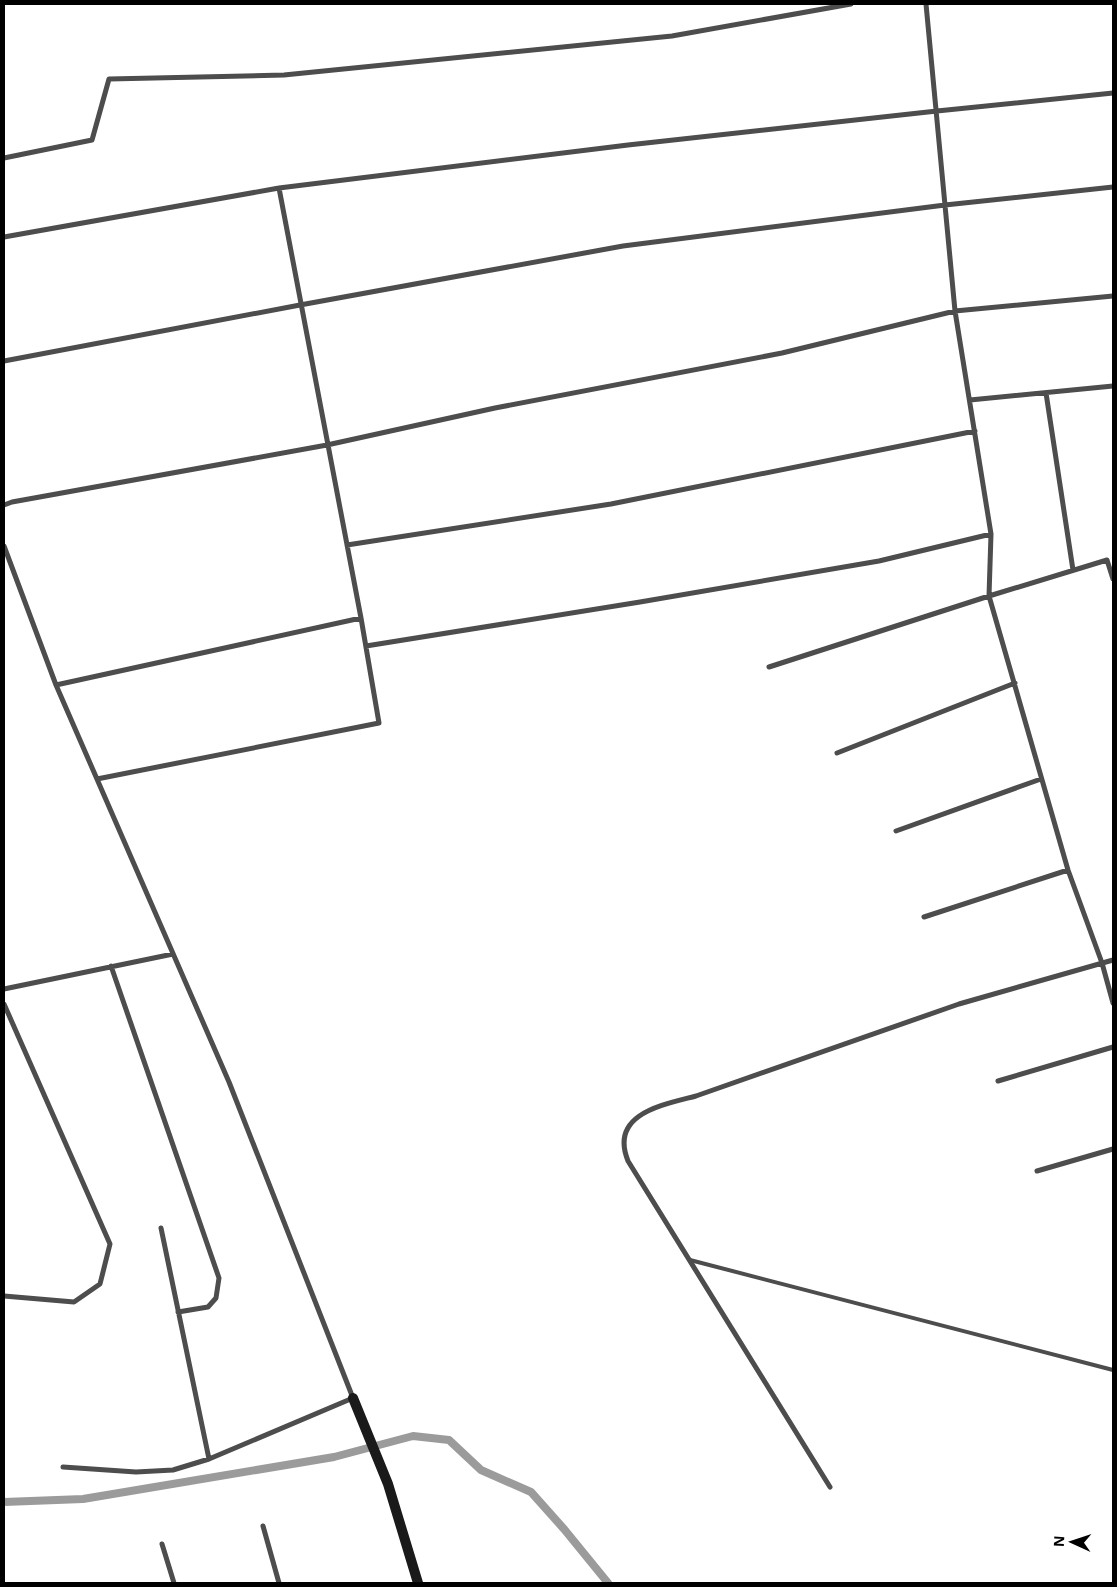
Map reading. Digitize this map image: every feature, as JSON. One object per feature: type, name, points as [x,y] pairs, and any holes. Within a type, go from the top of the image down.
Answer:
[{"type":"street","points":[[4,158],[92,140],[109,79],[284,75],[672,36],[851,4]]},
{"type":"street","points":[[926,4],[955,311],[992,534],[989,596],[1068,870],[1102,963],[1113,1003]]},
{"type":"street","points":[[4,237],[279,188],[618,146],[1113,94]]},
{"type":"street","points":[[4,362],[300,304],[623,246],[945,205],[1113,187]]},
{"type":"street","points":[[97,779],[379,723],[361,618],[279,188]]},
{"type":"street","points":[[4,506],[12,502],[327,445],[495,408],[782,353],[955,311],[1113,296]]},
{"type":"street","points":[[970,400],[1113,386]]},
{"type":"street","points":[[1046,393],[1073,570]]},
{"type":"street","points":[[347,545],[611,504],[974,430]]},
{"type":"street","points":[[366,646],[640,602],[879,560],[992,534]]},
{"type":"street","points":[[4,546],[56,685],[233,1092],[388,1484],[418,1583]]},
{"type":"street","points":[[769,667],[1110,559],[1113,579]]},
{"type":"street","points":[[56,685],[361,618]]},
{"type":"street","points":[[837,752],[1015,683]]},
{"type":"street","points":[[896,831],[1041,779]]},
{"type":"street","points":[[924,917],[1068,870]]},
{"type":"street","points":[[4,989],[173,954]]},
{"type":"street","points":[[830,1487],[628,1161],[624,1150],[624,1137],[627,1128],[638,1116],[657,1106],[696,1096],[959,1004],[1113,960]]},
{"type":"street","points":[[111,966],[219,1278],[216,1298],[208,1307],[178,1312]]},
{"type":"street","points":[[4,1004],[110,1244],[100,1284],[74,1302],[4,1296]]},
{"type":"street","points":[[998,1081],[1113,1047]]},
{"type":"street","points":[[1037,1171],[1113,1149]]},
{"type":"street","points":[[161,1228],[209,1459]]},
{"type":"street","points":[[63,1467],[136,1472],[173,1470],[209,1459],[353,1398]]},
{"type":"street","points":[[263,1526],[278,1583]]},
{"type":"street","points":[[162,1544],[174,1583]]},
{"type":"lane","points":[[689,1260],[1113,1370]]},
{"type":"waterway","points":[[4,1502],[83,1499],[334,1457],[413,1436],[449,1440],[481,1470],[531,1492],[608,1583]]}]
